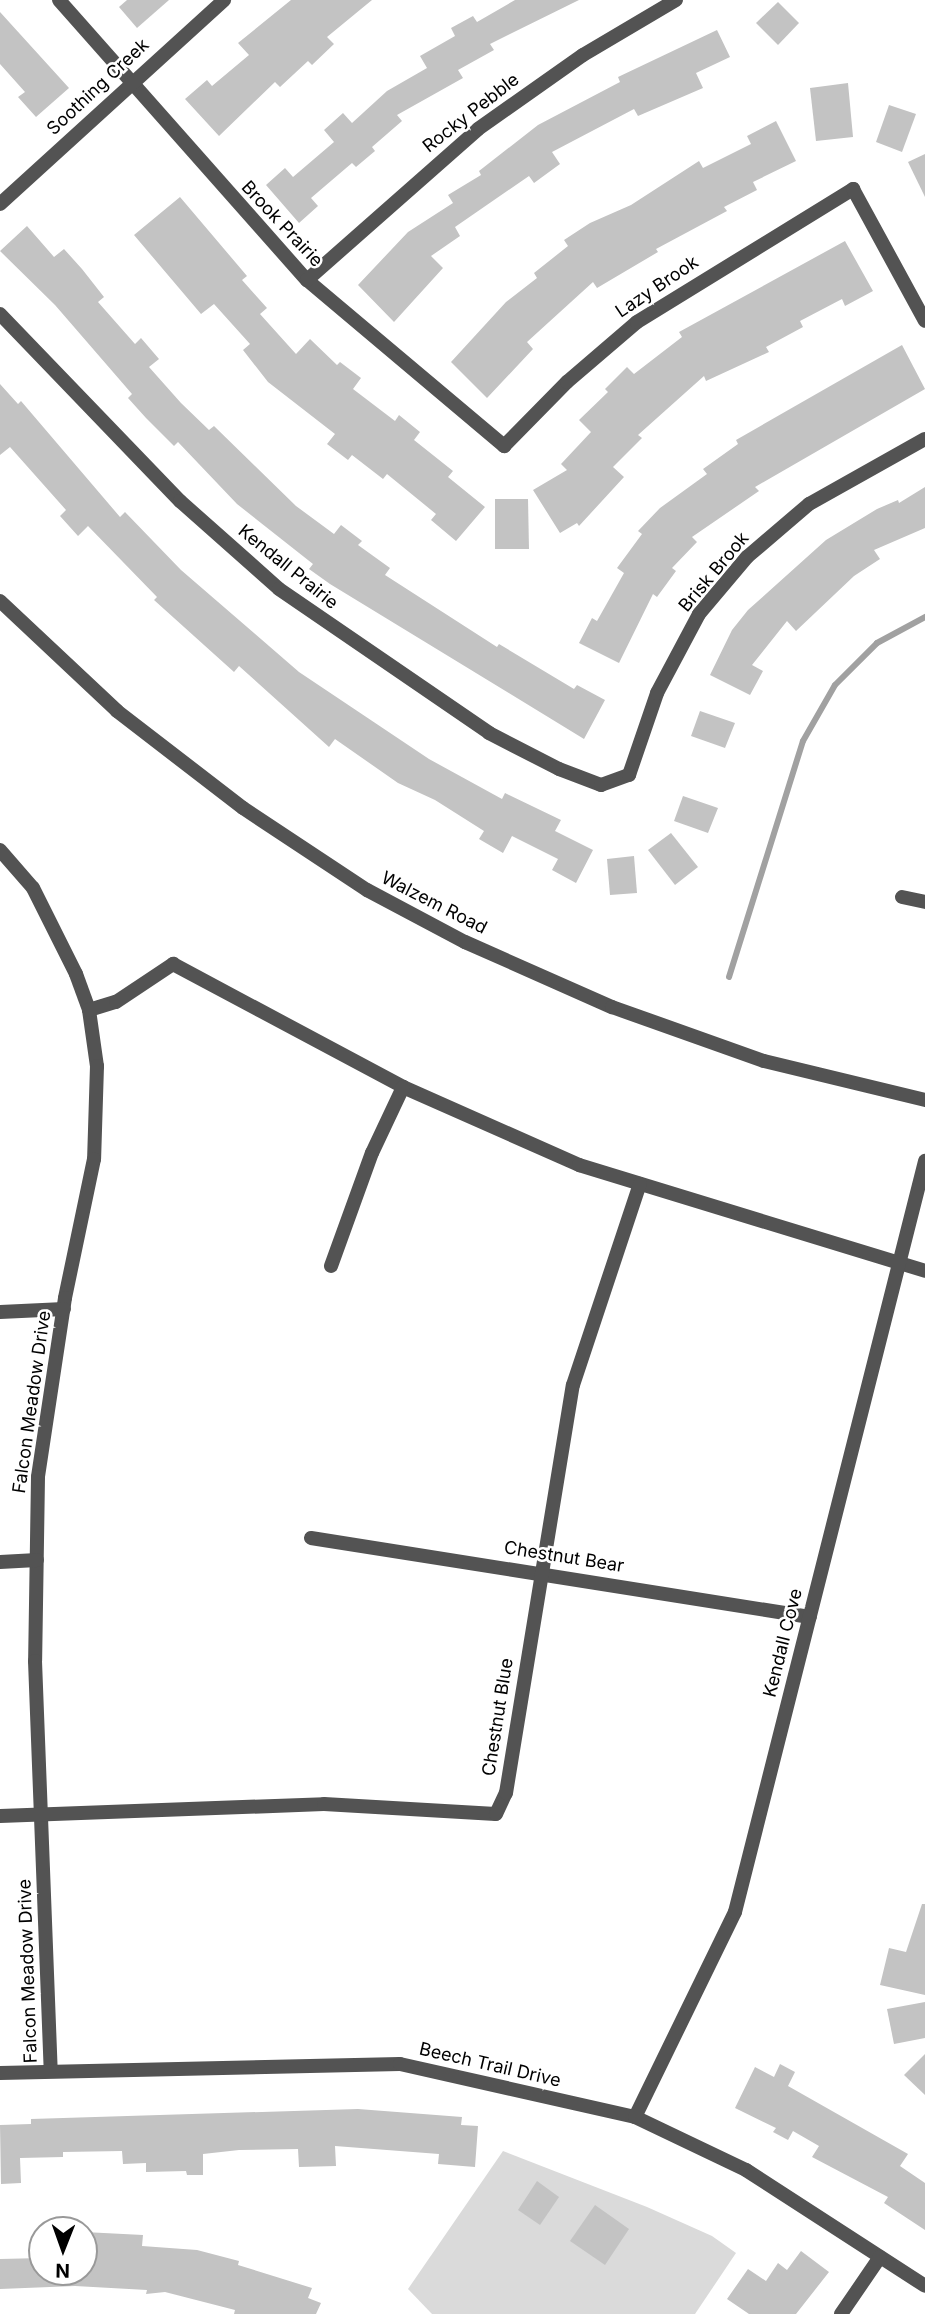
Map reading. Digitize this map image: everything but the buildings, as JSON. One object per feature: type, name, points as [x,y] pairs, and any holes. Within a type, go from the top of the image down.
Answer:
[{"type":"street","name":"Brook Prairie","points":[[59,0],[132,81],[229,197],[307,280],[504,446]]},
{"type":"street","name":"Soothing Creek","points":[[0,204],[224,0]]},
{"type":"street","name":"Rocky Pebble","points":[[307,280],[478,129],[583,55],[676,0]]},
{"type":"street","name":"Lazy Brook","points":[[504,446],[567,382],[637,322],[853,189],[925,321]]},
{"type":"street","name":"Kendall Prairie","points":[[0,314],[180,501],[279,589],[489,733],[559,769],[601,785]]},
{"type":"street","name":"Brisk Brook","points":[[601,785],[629,775],[657,693],[699,614],[747,557],[809,504],[925,439]]},
{"type":"street","name":"Walzem Road","points":[[0,601],[117,711],[243,808],[367,890],[465,942],[612,1007],[764,1060],[925,1100]]},
{"type":"street","name":"Falcon Meadow Drive","points":[[0,850],[39,899],[89,1010],[97,1066],[94,1159],[64,1309],[38,1477],[41,1814],[51,2071]]},
{"type":"street","points":[[902,897],[925,902]]},
{"type":"street","points":[[89,1010],[116,1002],[173,964],[403,1087],[579,1165],[925,1271]]},
{"type":"street","points":[[331,1266],[372,1153],[403,1087]]},
{"type":"street","name":"Kendall Cove","points":[[635,2117],[735,1912],[897,1262],[925,1161]]},
{"type":"street","name":"Chestnut Blue","points":[[41,1814],[324,1804],[496,1814],[506,1793],[540,1572],[573,1385],[640,1184]]},
{"type":"street","points":[[0,1312],[64,1309]]},
{"type":"street","name":"Chestnut Bear","points":[[311,1538],[540,1572],[810,1617]]},
{"type":"street","points":[[0,1562],[37,1560]]},
{"type":"street","points":[[0,1816],[41,1814]]},
{"type":"street","name":"Beech Trail Drive","points":[[0,2073],[400,2064],[635,2117],[746,2170],[925,2286]]},
{"type":"street","points":[[841,2314],[880,2257]]},
{"type":"shaded area","points":[[503,2151],[647,2207],[712,2236],[736,2253],[695,2314],[432,2314],[408,2289]]},
{"type":"waterway","points":[[729,977],[803,741],[835,685],[877,643],[925,617]]}]
